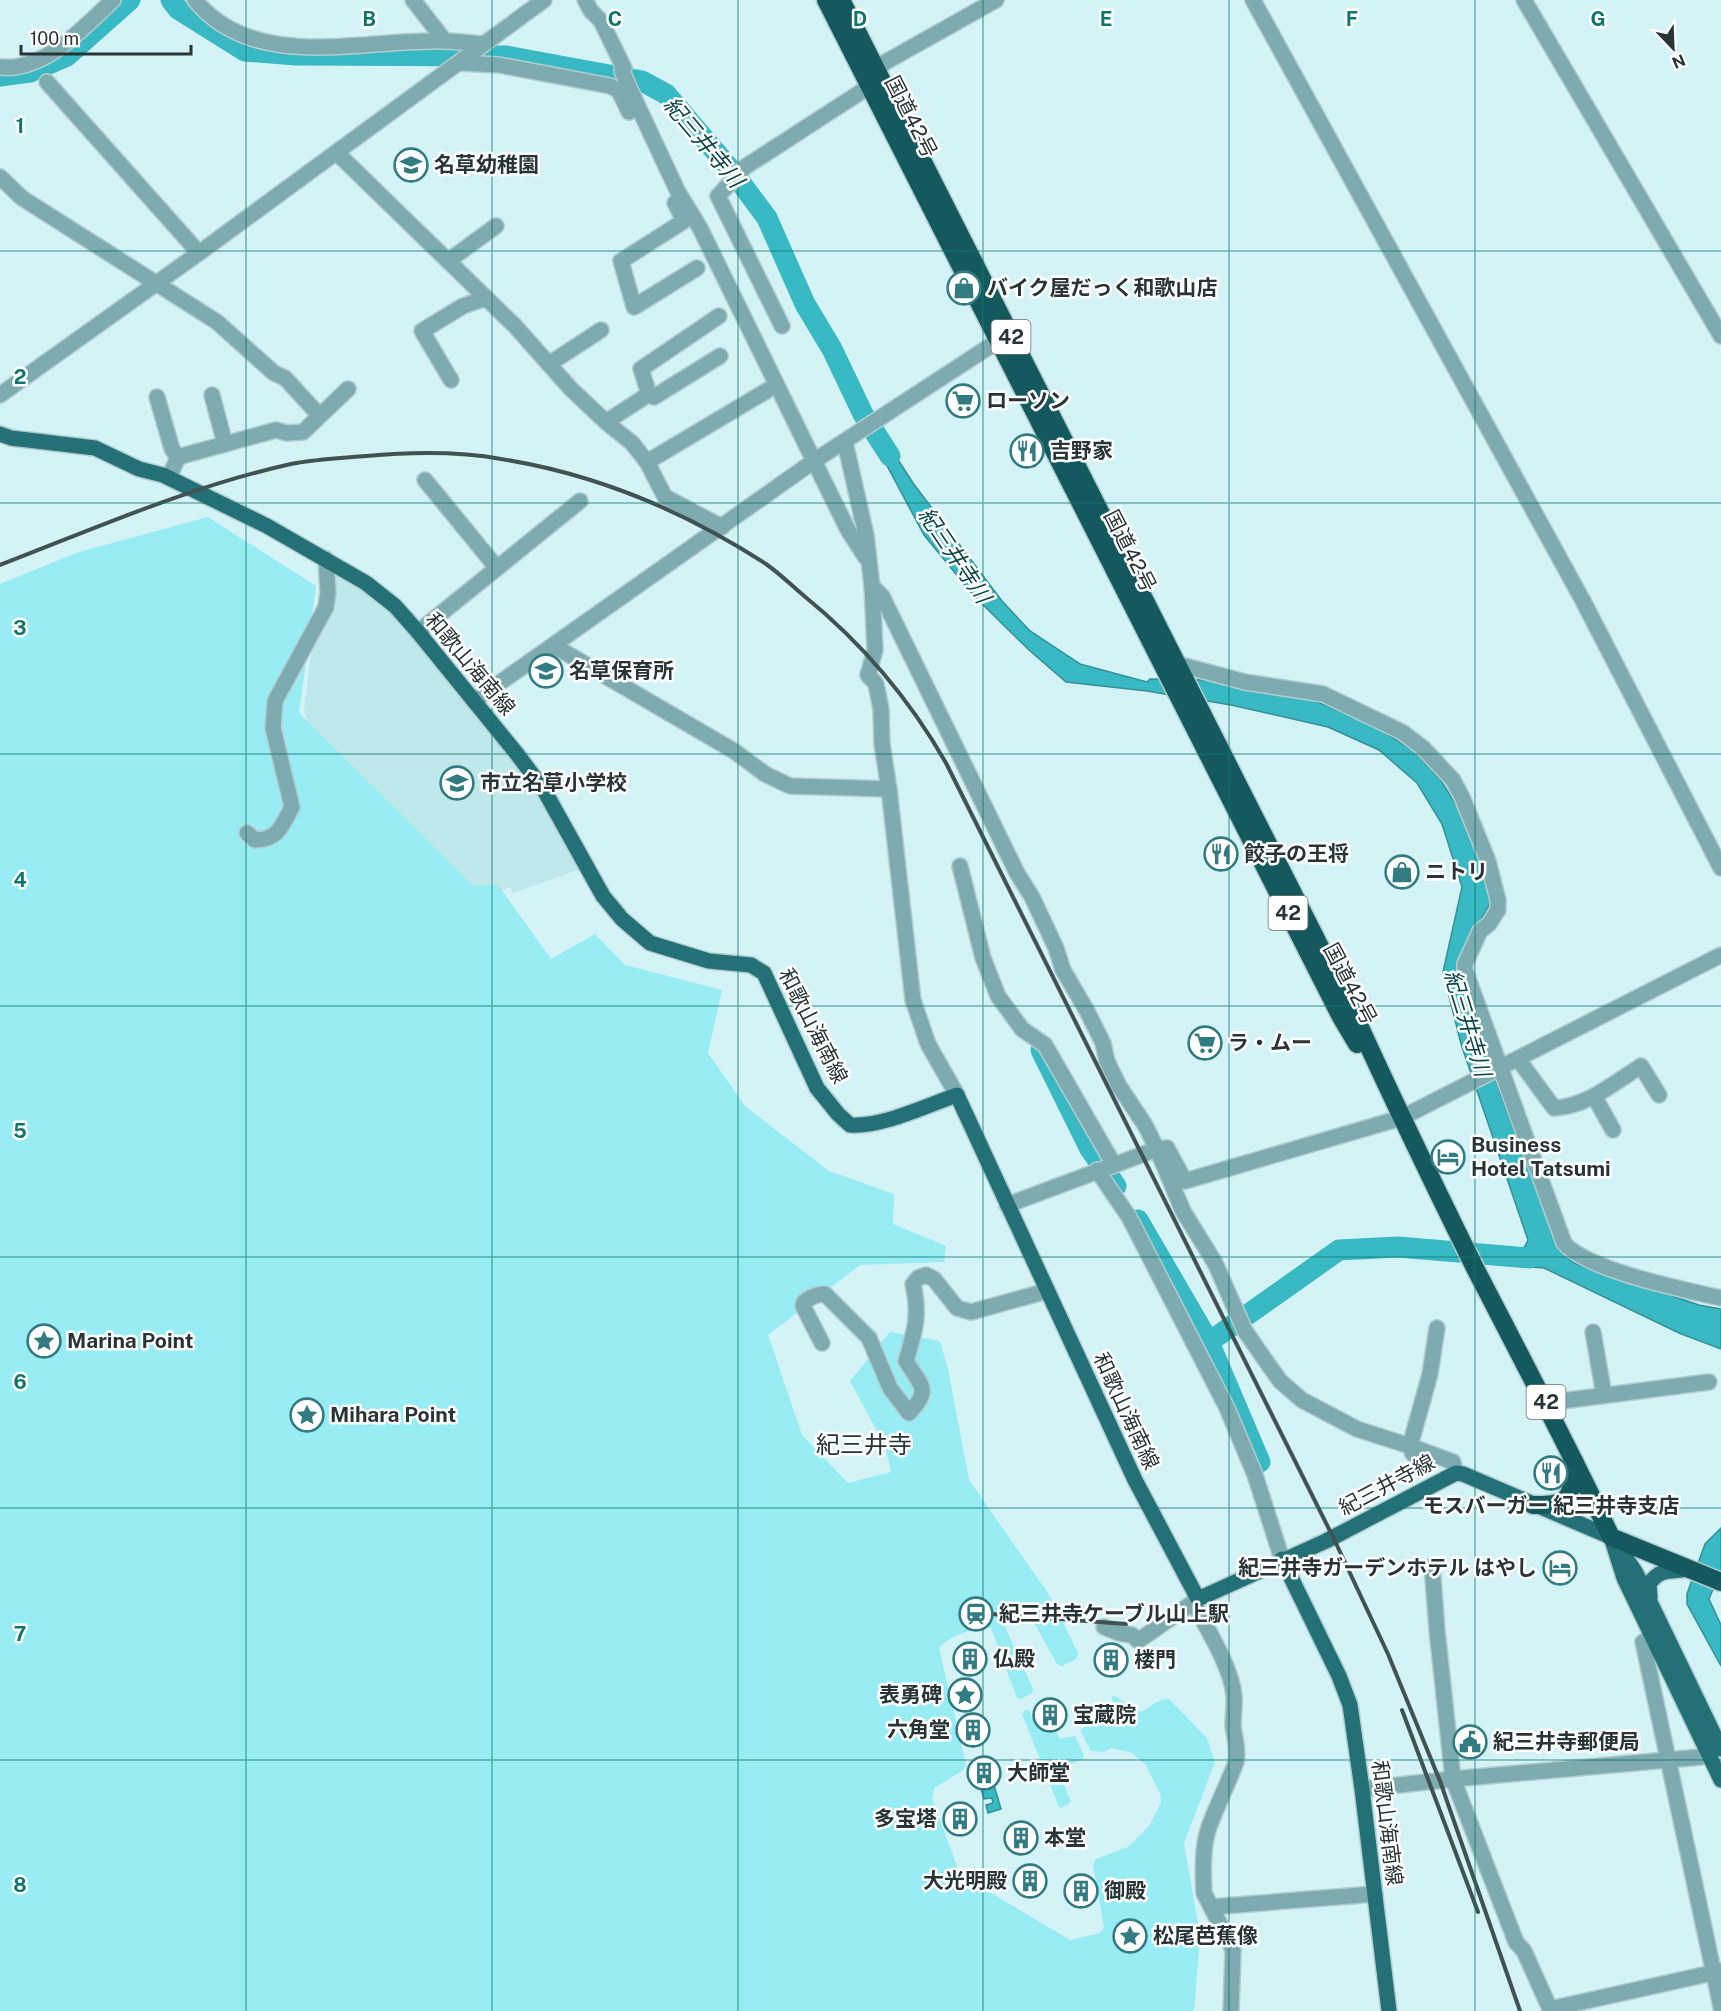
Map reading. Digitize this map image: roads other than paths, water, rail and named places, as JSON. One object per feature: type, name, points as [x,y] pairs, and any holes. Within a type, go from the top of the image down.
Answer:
[{"type":"highway","name":"国道42号","points":[[826,0],[1004,337],[1190,705],[1353,1012],[1401,1118],[1476,1269],[1574,1457],[1611,1537]]},
{"type":"highway","name":"国道42号","points":[[841,0],[1004,337]]},
{"type":"highway","points":[[1533,1505],[1557,1503],[1569,1496],[1572,1490],[1574,1457]]},
{"type":"highway","points":[[1611,1537],[1720,1582]]},
{"type":"main road","name":"和歌山海南線","points":[[0,434],[11,438],[95,448],[140,469],[170,478],[267,526],[326,559],[366,583],[395,606],[544,790],[603,896],[622,919],[650,944],[709,961],[751,965],[764,973],[818,1088],[849,1125],[862,1126],[957,1095],[1135,1479],[1195,1600]]},
{"type":"main road","name":"紀三井寺線","points":[[1282,1559],[1326,1541],[1452,1474],[1463,1474],[1611,1537]]},
{"type":"main road","points":[[1611,1537],[1636,1573],[1653,1608],[1717,1750],[1721,1780]]},
{"type":"main road","points":[[1611,1537],[1624,1578],[1652,1637],[1717,1750]]},
{"type":"main road","name":"和歌山海南線","points":[[1282,1559],[1339,1676],[1350,1705],[1389,2011]]},
{"type":"main road","points":[[1195,1600],[1282,1559]]},
{"type":"main road","points":[[1653,1608],[1648,1588],[1651,1580],[1665,1571],[1689,1568]]},
{"type":"street","points":[[0,67],[8,68],[26,63],[59,49],[112,0]]},
{"type":"street","points":[[195,0],[205,11],[236,34],[267,43],[311,47],[445,41],[482,45]]},
{"type":"street","points":[[413,0],[445,41]]},
{"type":"street","points":[[0,395],[337,153],[544,0]]},
{"type":"street","points":[[585,0],[591,11],[601,21],[678,192],[700,228],[848,530],[868,561]]},
{"type":"street","points":[[875,68],[996,0]]},
{"type":"street","points":[[1253,0],[1582,599],[1721,868]]},
{"type":"street","points":[[1524,0],[1721,336]]},
{"type":"street","points":[[460,63],[499,65],[610,86],[619,91],[684,221],[621,261],[634,307],[697,268]]},
{"type":"street","points":[[47,82],[199,253]]},
{"type":"street","points":[[782,326],[718,196],[745,167],[870,86]]},
{"type":"street","points":[[337,153],[515,326],[571,389],[632,443],[647,462],[665,497],[722,527]]},
{"type":"street","points":[[0,177],[22,198],[217,322],[274,373],[285,378],[319,415]]},
{"type":"street","points":[[448,261],[496,226]]},
{"type":"street","points":[[451,380],[422,332],[463,306],[486,297]]},
{"type":"street","points":[[719,316],[641,369],[650,394],[654,397],[720,356]]},
{"type":"street","points":[[549,364],[601,330]]},
{"type":"street","points":[[474,701],[814,461],[1004,337]]},
{"type":"street","points":[[178,457],[276,430],[287,433],[303,432],[348,388]]},
{"type":"street","points":[[647,462],[768,390]]},
{"type":"street","points":[[606,422],[650,394]]},
{"type":"street","points":[[212,395],[225,444]]},
{"type":"street","points":[[158,397],[172,449],[178,457]]},
{"type":"street","points":[[845,442],[866,535],[872,586],[875,650],[868,675],[876,684],[881,709],[882,744],[913,1000],[928,1044],[957,1095]]},
{"type":"street","points":[[170,478],[178,457]]},
{"type":"street","points":[[425,480],[497,568]]},
{"type":"street","points":[[418,632],[580,501]]},
{"type":"street","points":[[247,833],[255,840],[266,840],[277,833],[292,807],[273,728],[275,701],[326,607],[328,592],[326,559]]},
{"type":"street","points":[[872,586],[882,596],[1017,873],[1032,897],[1056,948],[1063,970],[1103,1043],[1107,1061],[1119,1086],[1145,1125],[1174,1194],[1215,1263],[1245,1331],[1280,1381],[1302,1400],[1356,1429],[1410,1446]]},
{"type":"street","points":[[554,646],[734,751],[765,774],[790,786],[889,789]]},
{"type":"street","points":[[1171,666],[1245,682],[1323,694],[1402,732],[1423,748],[1453,780],[1476,828],[1488,861],[1498,900],[1498,910],[1489,924],[1480,931],[1464,964],[1465,970],[1564,1243],[1572,1252],[1599,1264],[1673,1288],[1721,1298]]},
{"type":"street","points":[[960,866],[983,958],[998,996],[1022,1029],[1045,1046],[1114,1165]]},
{"type":"street","points":[[1007,1204],[1157,1149],[1167,1148],[1185,1181],[1401,1118],[1721,955]]},
{"type":"street","points":[[1518,1059],[1554,1108],[1565,1108],[1594,1096],[1641,1066],[1659,1095]]},
{"type":"street","points":[[1594,1096],[1613,1130]]},
{"type":"street","points":[[1097,1170],[1128,1217],[1226,1405],[1255,1474],[1282,1559]]},
{"type":"street","points":[[822,1343],[803,1306],[804,1302],[817,1294],[825,1294],[869,1338],[890,1388],[909,1413],[922,1399],[924,1390],[906,1361],[917,1323],[918,1305],[913,1284],[918,1278],[926,1275],[934,1279],[957,1308],[971,1312],[1047,1291]]},
{"type":"street","points":[[1437,1328],[1430,1374],[1410,1446],[1413,1454],[1447,1467],[1452,1474]]},
{"type":"street","points":[[1593,1332],[1604,1395]]},
{"type":"street","points":[[1546,1403],[1709,1382]]},
{"type":"street","points":[[1432,1566],[1453,1779],[1516,1942],[1524,1952],[1550,2009],[1717,1972]]},
{"type":"street","points":[[1104,1626],[1119,1633],[1132,1635],[1138,1641],[1195,1600],[1231,1681],[1234,1696],[1233,1726],[1238,1751],[1227,1786],[1208,1829],[1205,1848],[1204,1893],[1233,1950],[1232,2011]]},
{"type":"street","points":[[1652,1637],[1643,1642],[1667,1760],[1717,1972],[1721,2007]]},
{"type":"street","points":[[1362,1789],[1701,1757],[1717,1750]]},
{"type":"street","points":[[1211,1907],[1375,1894]]},
{"type":"water","points":[[879,430],[913,483],[1002,601],[1030,631],[1080,664],[1147,682],[1150,679],[1208,680],[1313,700],[1376,727],[1414,751],[1440,779],[1472,830],[1491,902],[1457,963],[1501,1095],[1559,1250],[1574,1263],[1699,1305],[1721,1309],[1721,1349],[1679,1333],[1544,1268],[1504,1265],[1501,1248],[1524,1248],[1528,1240],[1461,1044],[1443,972],[1462,887],[1442,824],[1417,783],[1379,750],[1328,727],[1231,705],[1147,691],[1066,682],[1029,650],[974,596],[924,535],[869,432]]},
{"type":"water","points":[[1721,1528],[1721,1570],[1709,1599],[1721,1625],[1721,1666],[1687,1604],[1687,1594],[1705,1544]]},
{"type":"water","points":[[994,1785],[1001,1809],[988,1813],[986,1805],[993,1803],[992,1798],[984,1799],[981,1789]]},
{"type":"waterway","name":"紀三井寺川","points":[[0,76],[30,72],[67,56],[130,0]]},
{"type":"waterway","name":"紀三井寺川","points":[[171,0],[178,9],[245,51],[296,55],[506,56],[642,81],[666,94],[732,171],[767,218],[805,304],[832,349],[863,414],[890,456]]},
{"type":"waterway","points":[[1041,1050],[1090,1149],[1116,1186]]},
{"type":"waterway","points":[[1138,1220],[1209,1342],[1260,1462]]},
{"type":"waterway","points":[[1209,1342],[1339,1250],[1398,1247],[1530,1258]]},
{"type":"railway","points":[[0,565],[180,496],[291,464],[400,454],[468,455],[501,459],[571,474],[606,485],[672,512],[736,545],[766,564],[845,632],[900,694],[946,763],[1333,1537],[1388,1654],[1440,1781],[1520,2011]]},
{"type":"railway","points":[[978,1613],[1126,1624]]},
{"type":"railway","points":[[1402,1710],[1478,1912]]},
{"type":"place","name":"名草幼稚園","points":[[411,165]]},
{"type":"place","name":"バイク屋だっく和歌山店","points":[[964,288]]},
{"type":"place","name":"ローソン","points":[[963,401]]},
{"type":"place","name":"吉野家","points":[[1027,451]]},
{"type":"place","name":"名草保育所","points":[[546,671]]},
{"type":"place","name":"市立名草小学校","points":[[457,783]]},
{"type":"place","name":"餃子の王将","points":[[1221,854]]},
{"type":"place","name":"ニトリ","points":[[1402,872]]},
{"type":"place","name":"ラ・ムー","points":[[1205,1043]]},
{"type":"place","name":"Business Hotel Tatsumi","points":[[1448,1157]]},
{"type":"place","name":"Marina Point","points":[[44,1341]]},
{"type":"place","name":"Mihara Point","points":[[307,1415]]},
{"type":"place","name":"モスバーガー 紀三井寺支店","points":[[1551,1473]]},
{"type":"place","name":"紀三井寺ガーデンホテル はやし","points":[[1560,1568]]},
{"type":"place","name":"紀三井寺ケーブル山上駅","points":[[976,1614]]},
{"type":"place","name":"仏殿","points":[[970,1659]]},
{"type":"place","name":"楼門","points":[[1111,1660]]},
{"type":"place","name":"表勇碑","points":[[965,1695]]},
{"type":"place","name":"宝蔵院","points":[[1050,1715]]},
{"type":"place","name":"六角堂","points":[[973,1730]]},
{"type":"place","name":"紀三井寺郵便局","points":[[1470,1742]]},
{"type":"place","name":"大師堂","points":[[984,1773]]},
{"type":"place","name":"多宝塔","points":[[960,1819]]},
{"type":"place","name":"本堂","points":[[1021,1838]]},
{"type":"place","name":"大光明殿","points":[[1030,1881]]},
{"type":"place","name":"御殿","points":[[1081,1891]]},
{"type":"place","name":"松尾芭蕉像","points":[[1130,1936]]},
{"type":"district","name":"紀三井寺","points":[[864,1445]]}]
